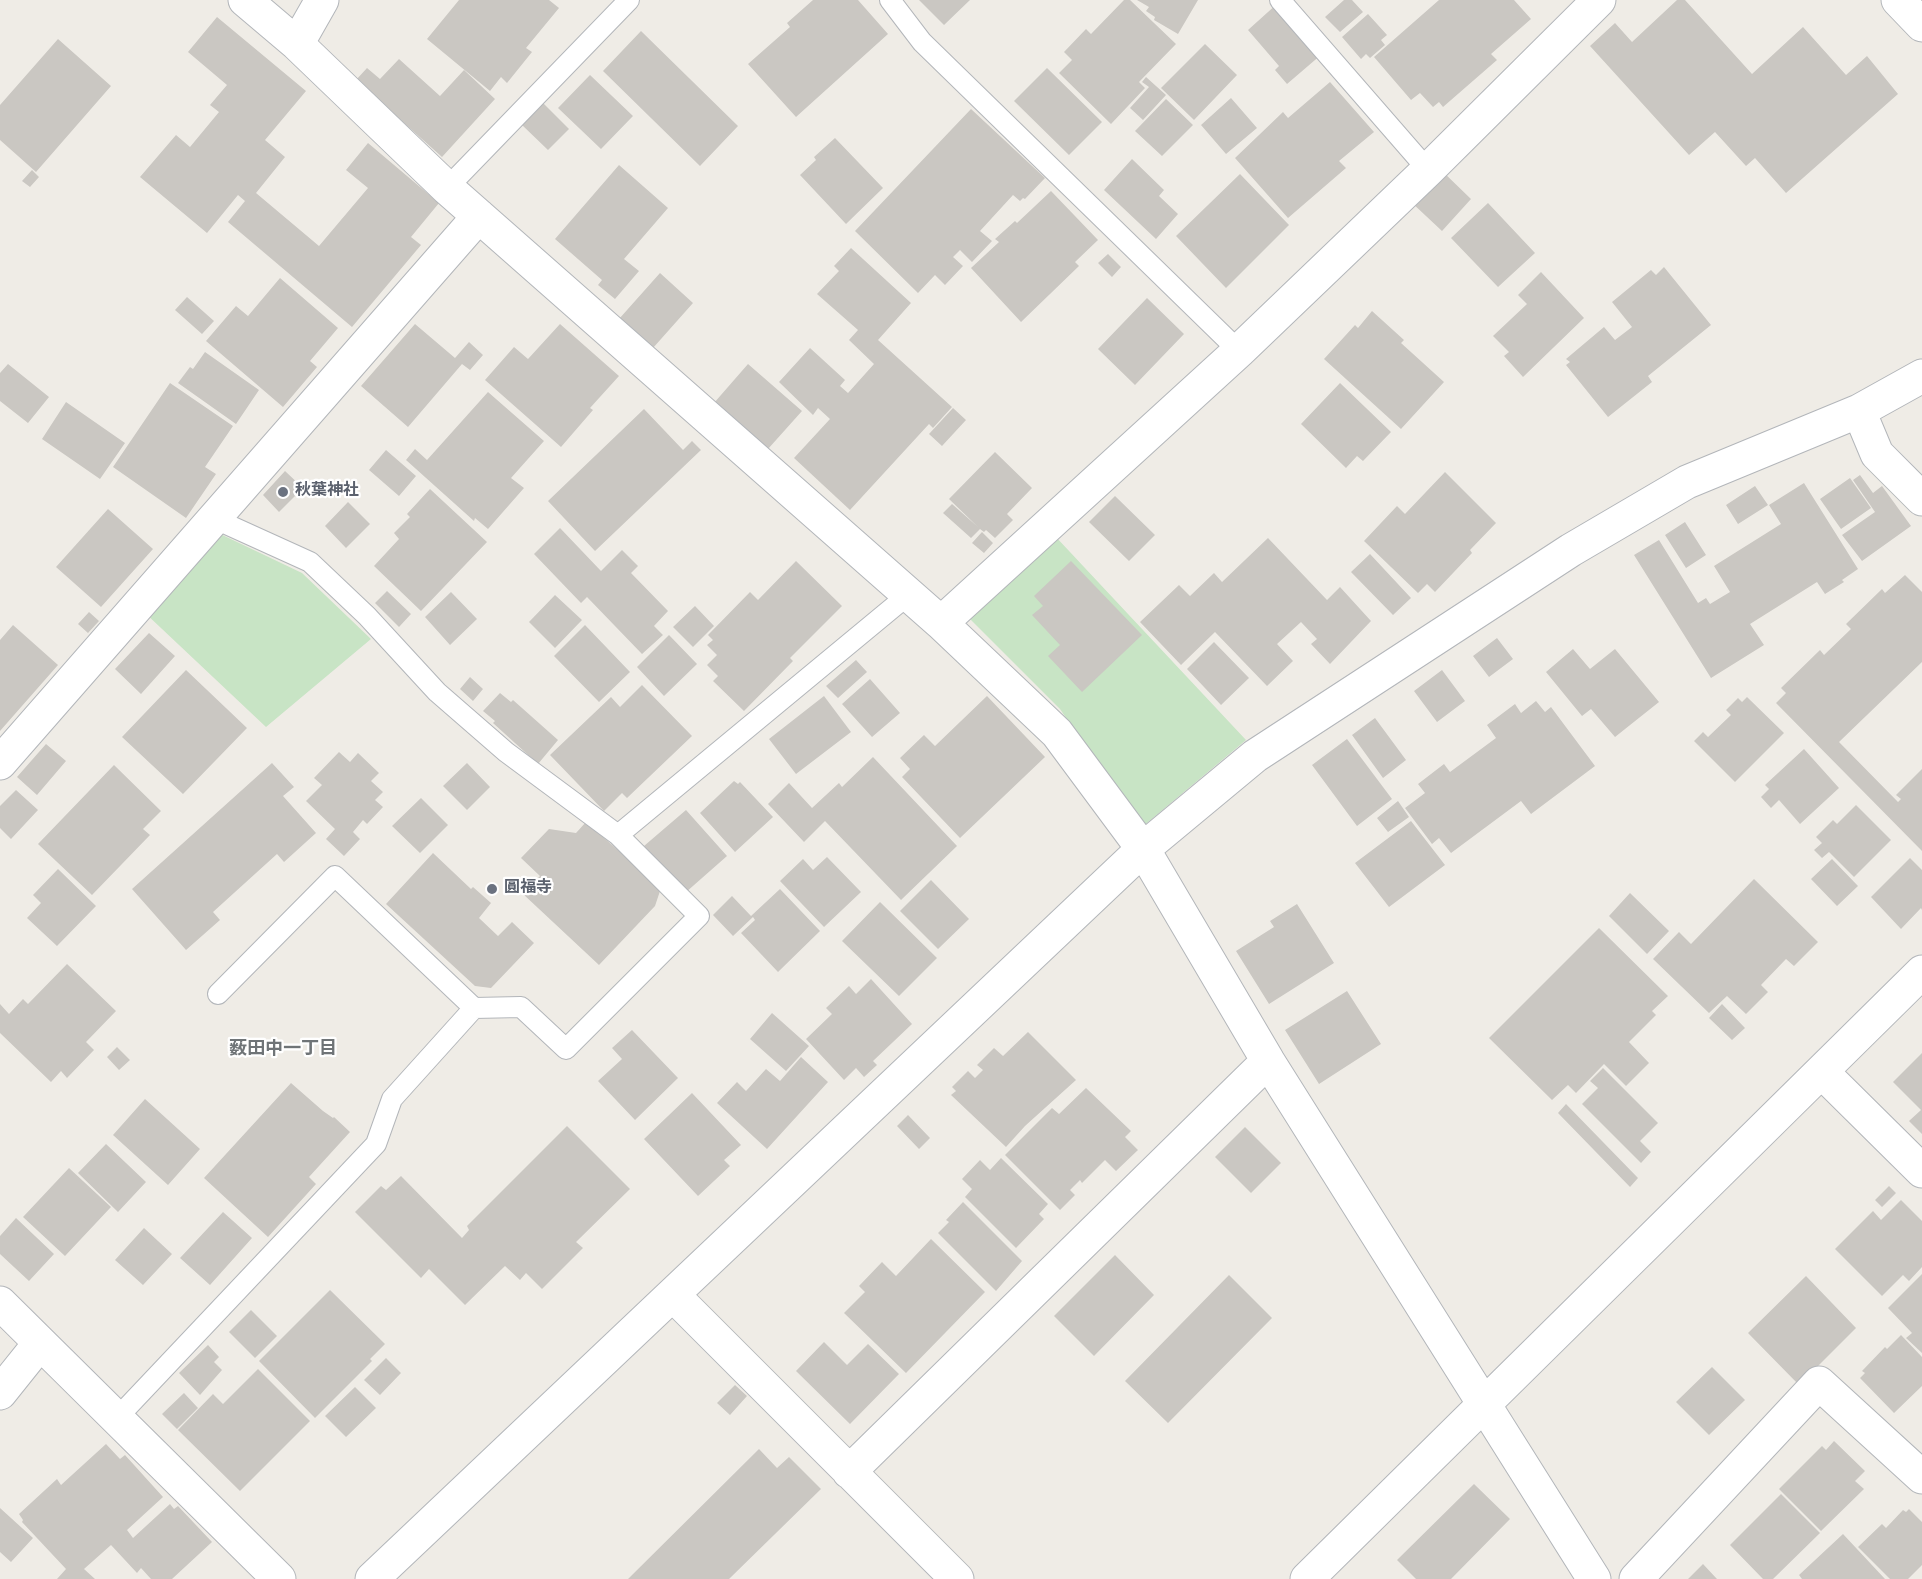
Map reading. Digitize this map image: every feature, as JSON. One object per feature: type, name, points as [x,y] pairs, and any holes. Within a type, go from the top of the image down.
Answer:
[{"type":"street","points":[[245,0],[297,44],[447,188],[941,623],[1057,733],[1143,849],[1268,1061],[1594,1579]]},
{"type":"street","points":[[297,44],[322,0]]},
{"type":"street","points":[[941,623],[1239,351],[1428,170],[1599,0]]},
{"type":"street","points":[[1898,0],[1922,26]]},
{"type":"street","points":[[0,763],[479,216]]},
{"type":"street","points":[[372,1579],[1143,849],[1255,756],[1571,550],[1687,482],[1859,411],[1922,376]]},
{"type":"street","points":[[1859,411],[1877,454],[1922,499]]},
{"type":"street","points":[[1307,1579],[1922,972]]},
{"type":"street","points":[[849,1472],[1268,1061]]},
{"type":"street","points":[[1822,1072],[1922,1171]]},
{"type":"street","points":[[673,1295],[957,1579]]},
{"type":"street","points":[[0,1303],[279,1579]]},
{"type":"street","points":[[0,1392],[40,1342]]},
{"type":"street","points":[[1636,1579],[1819,1383],[1922,1477]]},
{"type":"lane","points":[[447,188],[629,0]]},
{"type":"lane","points":[[890,0],[922,42],[1239,351]]},
{"type":"lane","points":[[1280,0],[1428,170]]},
{"type":"lane","points":[[213,518],[310,562],[367,616],[437,692],[507,752],[618,835],[699,916],[566,1049],[521,1007],[474,1008],[335,876],[218,994]]},
{"type":"lane","points":[[618,835],[908,595]]},
{"type":"lane","points":[[117,1418],[376,1144],[392,1099],[474,1008]]},
{"type":"green space","points":[[214,531],[302,573],[371,639],[266,727],[144,612]]},
{"type":"green space","points":[[1055,536],[1246,740],[1141,828],[1060,709],[970,619]]},
{"type":"building","points":[[459,0],[549,0],[559,8],[526,48],[532,52],[507,83],[501,77],[490,91],[427,39]]},
{"type":"building","points":[[813,0],[858,0],[888,34],[796,117],[748,64],[790,27],[787,23]]},
{"type":"building","points":[[919,0],[970,0],[944,25]]},
{"type":"building","points":[[1124,0],[1130,0],[1176,44],[1139,82],[1145,88],[1111,124],[1059,73],[1072,60],[1064,52],[1086,29],[1091,34]]},
{"type":"building","points":[[1137,0],[1198,0],[1178,34],[1154,20],[1155,17],[1146,11],[1149,7]]},
{"type":"building","points":[[1344,0],[1352,0],[1363,12],[1340,32],[1325,17]]},
{"type":"building","points":[[1439,0],[1514,0],[1531,19],[1491,54],[1497,60],[1443,107],[1439,102],[1433,107],[1420,93],[1411,100],[1374,57]]},
{"type":"building","points":[[1677,0],[1685,0],[1752,74],[1803,27],[1846,75],[1867,56],[1898,94],[1786,193],[1755,158],[1746,166],[1715,132],[1689,155],[1590,46],[1615,23],[1632,42]]},
{"type":"building","points":[[1278,3],[1322,54],[1287,84],[1275,70],[1279,66],[1248,30]]},
{"type":"building","points":[[1368,14],[1387,35],[1381,40],[1385,45],[1370,58],[1366,54],[1361,59],[1342,37]]},
{"type":"building","points":[[217,17],[306,91],[265,140],[285,157],[256,193],[319,246],[368,188],[346,170],[368,143],[439,203],[411,237],[421,245],[352,327],[228,222],[245,201],[238,195],[207,233],[140,177],[176,135],[190,147],[219,112],[210,105],[227,85],[188,52]]},
{"type":"building","points":[[641,31],[738,126],[700,166],[603,71]]},
{"type":"building","points":[[58,39],[111,86],[36,172],[0,140],[0,105]]},
{"type":"building","points":[[1205,44],[1237,75],[1194,120],[1161,88]]},
{"type":"building","points":[[399,59],[440,96],[464,70],[495,99],[442,157],[356,80],[367,68],[380,79]]},
{"type":"building","points":[[1047,68],[1102,122],[1069,155],[1014,101]]},
{"type":"building","points":[[590,75],[633,116],[601,149],[558,108]]},
{"type":"building","points":[[1146,77],[1166,95],[1143,120],[1130,108],[1149,87],[1142,82]]},
{"type":"building","points":[[1330,82],[1374,132],[1339,161],[1346,168],[1288,218],[1235,158],[1283,112],[1288,118]]},
{"type":"building","points":[[1231,98],[1257,128],[1226,154],[1201,125]]},
{"type":"building","points":[[1166,99],[1193,125],[1162,156],[1135,131]]},
{"type":"building","points":[[543,103],[569,129],[548,150],[522,125]]},
{"type":"building","points":[[971,109],[1045,178],[1025,199],[1020,201],[1013,195],[980,231],[992,241],[972,262],[960,250],[953,257],[963,266],[945,285],[935,275],[918,293],[855,231]]},
{"type":"building","points":[[835,138],[883,188],[846,224],[800,175],[816,160],[814,157]]},
{"type":"building","points":[[1132,159],[1164,190],[1159,196],[1178,214],[1156,239],[1104,190]]},
{"type":"building","points":[[619,165],[668,208],[624,259],[639,271],[615,299],[598,285],[602,280],[555,239]]},
{"type":"building","points":[[1440,169],[1471,199],[1442,231],[1410,201]]},
{"type":"building","points":[[32,170],[39,177],[30,187],[22,181]]},
{"type":"building","points":[[1240,174],[1289,225],[1226,288],[1176,236]]},
{"type":"building","points":[[1051,191],[1098,240],[1075,262],[1079,266],[1021,322],[971,268],[999,242],[995,239],[1015,221],[1017,223]]},
{"type":"building","points":[[1488,203],[1535,253],[1498,287],[1451,238]]},
{"type":"building","points":[[851,248],[911,303],[878,340],[952,407],[933,428],[929,424],[850,510],[794,458],[830,419],[818,408],[813,415],[779,382],[810,348],[845,380],[840,386],[848,393],[874,364],[849,340],[858,330],[817,294],[839,271],[834,266]]},
{"type":"building","points":[[1108,254],[1121,267],[1112,277],[1098,263]]},
{"type":"building","points":[[1664,267],[1711,325],[1648,376],[1652,382],[1608,417],[1566,365],[1570,362],[1566,359],[1604,327],[1615,340],[1632,327],[1612,302],[1651,270],[1656,275]]},
{"type":"building","points":[[1541,272],[1584,318],[1523,377],[1504,356],[1509,352],[1493,336],[1527,304],[1518,295]]},
{"type":"building","points":[[660,273],[693,303],[653,348],[619,319]]},
{"type":"building","points":[[280,278],[338,328],[310,361],[317,367],[283,407],[206,341],[236,306],[248,316]]},
{"type":"building","points":[[187,297],[214,321],[202,334],[175,310]]},
{"type":"building","points":[[1147,298],[1184,334],[1135,385],[1098,349]]},
{"type":"building","points":[[1372,311],[1404,340],[1401,343],[1444,382],[1401,429],[1324,359],[1355,325],[1358,328]]},
{"type":"building","points":[[415,324],[455,358],[469,342],[483,355],[470,370],[462,364],[408,427],[361,386]]},
{"type":"building","points":[[560,324],[619,376],[590,408],[593,410],[561,447],[485,380],[514,347],[528,359]]},
{"type":"building","points":[[205,352],[259,390],[236,424],[178,383],[190,367],[193,369]]},
{"type":"building","points":[[8,364],[49,397],[28,423],[0,401],[0,373]]},
{"type":"building","points":[[748,364],[802,411],[768,449],[714,403]]},
{"type":"building","points":[[170,383],[233,426],[205,467],[216,474],[186,518],[113,467]]},
{"type":"building","points":[[1340,383],[1391,432],[1363,461],[1357,456],[1346,468],[1301,424]]},
{"type":"building","points":[[488,392],[544,441],[511,478],[524,488],[488,529],[475,518],[474,521],[406,460],[415,449],[427,460]]},
{"type":"building","points":[[66,402],[125,443],[100,479],[42,439]]},
{"type":"building","points":[[953,408],[966,420],[942,446],[929,434]]},
{"type":"building","points":[[644,409],[683,450],[692,441],[701,450],[595,551],[548,501]]},
{"type":"building","points":[[386,450],[416,476],[399,496],[369,470]]},
{"type":"building","points":[[995,452],[1032,488],[1007,514],[1013,520],[995,538],[986,530],[984,532],[980,529],[971,538],[943,513],[952,504],[978,527],[949,499]]},
{"type":"building","name":"秋葉神社","points":[[285,471],[303,488],[279,512],[263,495]]},
{"type":"building","points":[[1445,472],[1496,523],[1470,550],[1472,553],[1435,592],[1427,584],[1418,593],[1364,541],[1397,506],[1405,514]]},
{"type":"building","points":[[1860,475],[1873,493],[1882,486],[1911,526],[1862,561],[1842,535],[1875,512],[1853,480]]},
{"type":"building","points":[[1850,478],[1871,508],[1841,529],[1820,499]]},
{"type":"building","points":[[1804,483],[1858,569],[1842,580],[1844,582],[1825,594],[1817,582],[1750,624],[1764,645],[1711,678],[1634,555],[1659,540],[1698,603],[1706,598],[1710,604],[1730,592],[1714,566],[1781,524],[1769,505]]},
{"type":"building","points":[[1755,486],[1768,505],[1738,524],[1726,505]]},
{"type":"building","points":[[430,489],[487,542],[421,611],[374,566],[399,539],[394,533],[410,517],[407,514]]},
{"type":"building","points":[[1115,496],[1155,535],[1129,561],[1089,522]]},
{"type":"building","points":[[348,502],[370,524],[346,548],[325,526]]},
{"type":"building","points":[[108,509],[153,549],[101,607],[56,567]]},
{"type":"building","points":[[1685,522],[1706,555],[1686,568],[1665,535]]},
{"type":"building","points":[[560,528],[601,571],[622,550],[638,566],[631,573],[668,611],[654,626],[663,635],[642,654],[587,597],[581,603],[534,554]]},
{"type":"building","points":[[982,532],[993,543],[984,553],[972,543]]},
{"type":"building","points":[[1268,538],[1327,600],[1340,587],[1371,621],[1330,664],[1311,644],[1317,639],[1301,622],[1277,644],[1293,661],[1267,686],[1215,632],[1181,665],[1140,622],[1179,585],[1190,596],[1214,573],[1222,582]]},
{"type":"building","points":[[1370,554],[1411,598],[1393,615],[1351,572]]},
{"type":"building","points":[[796,561],[842,606],[790,658],[793,661],[744,711],[713,681],[718,676],[707,665],[717,655],[707,645],[713,640],[708,635],[750,592],[758,600]]},
{"type":"building","points":[[1071,561],[1142,635],[1082,692],[1048,656],[1060,645],[1032,615],[1043,606],[1034,596]]},
{"type":"building","points":[[1905,575],[1922,592],[1922,662],[1839,742],[1898,802],[1901,799],[1896,795],[1922,769],[1922,851],[1776,703],[1786,693],[1781,688],[1820,650],[1824,655],[1851,629],[1846,624],[1882,589],[1885,593]]},
{"type":"building","points":[[387,591],[411,614],[399,627],[375,603]]},
{"type":"building","points":[[451,592],[477,619],[450,645],[425,617]]},
{"type":"building","points":[[555,595],[582,620],[555,648],[529,622]]},
{"type":"building","points":[[695,606],[714,626],[693,647],[673,627]]},
{"type":"building","points":[[89,612],[99,621],[88,633],[78,624]]},
{"type":"building","points":[[13,625],[58,665],[0,731],[0,640]]},
{"type":"building","points":[[585,625],[630,672],[599,702],[554,656]]},
{"type":"building","points":[[149,633],[175,656],[141,694],[115,669]]},
{"type":"building","points":[[669,635],[697,664],[664,696],[637,667]]},
{"type":"building","points":[[1497,638],[1513,659],[1489,677],[1473,656]]},
{"type":"building","points":[[1214,642],[1249,678],[1221,705],[1187,669]]},
{"type":"building","points":[[1573,649],[1590,669],[1615,649],[1659,702],[1615,737],[1591,709],[1582,716],[1546,672]]},
{"type":"building","points":[[856,660],[867,672],[838,698],[826,686]]},
{"type":"building","points":[[186,670],[247,728],[183,794],[122,737]]},
{"type":"building","points":[[1442,670],[1465,701],[1437,722],[1414,691]]},
{"type":"building","points":[[470,677],[483,689],[473,701],[460,689]]},
{"type":"building","points":[[870,679],[900,713],[872,737],[842,704]]},
{"type":"building","points":[[642,685],[692,736],[627,798],[622,793],[604,811],[550,755],[611,697],[620,707]]},
{"type":"building","points":[[500,693],[511,702],[513,700],[558,740],[538,764],[483,711]]},
{"type":"building","points":[[824,696],[851,732],[796,774],[769,739]]},
{"type":"building","points":[[987,696],[1045,757],[960,838],[902,777],[910,769],[900,758],[924,735],[935,746]]},
{"type":"building","points":[[1747,697],[1784,733],[1735,782],[1694,741],[1703,732],[1708,737],[1731,715],[1726,710],[1738,698],[1742,702]]},
{"type":"building","points":[[1536,701],[1545,712],[1551,707],[1595,766],[1531,814],[1521,801],[1451,853],[1439,838],[1432,844],[1405,808],[1425,793],[1418,784],[1444,764],[1450,772],[1496,738],[1487,725],[1515,704],[1521,713]]},
{"type":"building","points":[[1375,718],[1406,760],[1383,778],[1352,735]]},
{"type":"building","points":[[1347,739],[1392,799],[1357,826],[1312,765]]},
{"type":"building","points":[[46,744],[66,761],[37,795],[17,777]]},
{"type":"building","points":[[1804,749],[1839,788],[1800,824],[1779,800],[1771,808],[1761,797],[1769,789],[1765,785]]},
{"type":"building","points":[[339,752],[350,762],[358,753],[379,773],[371,781],[383,792],[375,800],[383,807],[367,824],[363,820],[353,832],[360,839],[344,856],[326,839],[335,829],[306,801],[322,785],[314,778]]},
{"type":"building","points":[[873,757],[957,846],[901,900],[825,821],[804,842],[768,804],[789,783],[812,808],[839,783],[842,787]]},
{"type":"building","points":[[272,763],[294,787],[283,796],[316,833],[284,862],[277,854],[213,912],[220,920],[186,950],[132,889]]},
{"type":"building","points":[[467,763],[490,787],[467,810],[443,786]]},
{"type":"building","points":[[114,765],[161,811],[143,829],[150,835],[92,895],[38,844]]},
{"type":"building","points":[[734,781],[738,784],[740,782],[773,817],[735,852],[700,813]]},
{"type":"building","points":[[16,790],[38,810],[11,839],[0,828],[0,806]]},
{"type":"building","points":[[421,798],[448,825],[420,853],[392,826]]},
{"type":"building","points":[[1398,801],[1409,817],[1388,832],[1377,818]]},
{"type":"building","points":[[1856,805],[1891,840],[1854,877],[1829,852],[1822,858],[1814,850],[1822,843],[1816,837],[1833,820],[1837,824]]},
{"type":"building","points":[[686,810],[727,856],[685,893],[644,846]]},
{"type":"building","points":[[1411,821],[1445,865],[1389,907],[1355,863]]},
{"type":"building","points":[[586,822],[661,888],[655,906],[599,965],[523,894],[540,876],[521,858],[549,829],[576,833]]},
{"type":"building","points":[[433,853],[471,889],[473,887],[491,903],[479,918],[498,936],[512,922],[534,943],[491,988],[475,986],[386,904]]},
{"type":"building","points":[[827,857],[861,892],[824,927],[780,881],[803,859],[813,870]]},
{"type":"building","points":[[1910,858],[1922,870],[1922,910],[1921,908],[1901,929],[1871,897]]},
{"type":"building","points":[[1832,859],[1858,886],[1837,906],[1811,879]]},
{"type":"building","points":[[58,869],[96,906],[57,946],[27,918],[41,903],[33,895]]},
{"type":"building","points":[[1754,879],[1818,942],[1794,966],[1786,959],[1761,985],[1768,992],[1746,1014],[1727,996],[1709,1013],[1653,959],[1679,932],[1691,944]]},
{"type":"building","points":[[931,880],[969,919],[938,949],[900,911]]},
{"type":"building","points":[[780,889],[820,931],[778,972],[741,933],[755,920],[753,917],[733,936],[713,915],[732,896],[751,916]]},
{"type":"building","points":[[1630,893],[1669,931],[1647,954],[1609,916]]},
{"type":"building","points":[[880,902],[937,958],[899,996],[842,941]]},
{"type":"building","points":[[1297,904],[1334,963],[1269,1004],[1236,951],[1274,927],[1270,921]]},
{"type":"building","points":[[1599,928],[1668,996],[1652,1011],[1656,1015],[1629,1042],[1649,1063],[1626,1086],[1604,1064],[1576,1093],[1568,1085],[1552,1100],[1489,1038]]},
{"type":"building","points":[[67,964],[116,1011],[86,1042],[94,1050],[67,1078],[61,1071],[51,1082],[0,1033],[0,1004],[9,1014],[23,999],[28,1004]]},
{"type":"building","points":[[871,979],[912,1024],[873,1061],[877,1065],[864,1077],[856,1068],[844,1080],[806,1039],[832,1014],[826,1008],[849,986],[856,994]]},
{"type":"building","points":[[1347,991],[1381,1044],[1319,1084],[1285,1030]]},
{"type":"building","points":[[1722,1004],[1745,1028],[1732,1040],[1709,1018]]},
{"type":"building","points":[[772,1013],[809,1046],[786,1071],[750,1039]]},
{"type":"building","points":[[632,1030],[678,1078],[635,1120],[598,1081],[622,1059],[612,1048]]},
{"type":"building","points":[[1028,1032],[1076,1080],[1025,1126],[1006,1147],[951,1095],[956,1091],[952,1087],[968,1071],[975,1078],[983,1070],[977,1065],[994,1048],[1003,1056]]},
{"type":"building","points":[[117,1047],[130,1060],[119,1070],[107,1057]]},
{"type":"building","points":[[1922,1053],[1922,1134],[1909,1121],[1921,1110],[1893,1082]]},
{"type":"building","points":[[801,1057],[828,1082],[767,1149],[717,1103],[737,1082],[746,1091],[766,1069],[780,1081]]},
{"type":"building","points":[[1603,1068],[1658,1123],[1640,1141],[1651,1152],[1641,1163],[1582,1104],[1598,1088],[1590,1081]]},
{"type":"building","points":[[291,1083],[350,1132],[309,1177],[316,1184],[268,1237],[204,1178]]},
{"type":"building","points":[[1086,1088],[1131,1131],[1125,1137],[1138,1150],[1116,1171],[1105,1160],[1082,1183],[1080,1180],[1070,1190],[1075,1195],[1060,1210],[1005,1155],[1052,1108],[1059,1114]]},
{"type":"building","points":[[692,1093],[741,1145],[724,1160],[730,1166],[698,1196],[644,1139]]},
{"type":"building","points":[[145,1099],[200,1149],[168,1185],[113,1135]]},
{"type":"building","points":[[1566,1104],[1638,1178],[1630,1187],[1558,1113]]},
{"type":"building","points":[[908,1115],[930,1138],[919,1149],[897,1126]]},
{"type":"building","points":[[567,1126],[630,1189],[576,1242],[583,1248],[542,1289],[526,1273],[520,1280],[505,1266],[465,1305],[429,1269],[421,1278],[355,1212],[381,1186],[386,1190],[401,1176],[462,1238],[469,1230],[467,1226]]},
{"type":"building","points":[[1245,1127],[1281,1163],[1251,1193],[1215,1157]]},
{"type":"building","points":[[106,1144],[146,1182],[118,1212],[78,1173]]},
{"type":"building","points":[[1001,1158],[1048,1204],[1039,1214],[1044,1219],[1016,1248],[965,1197],[972,1189],[962,1179],[980,1160],[990,1170]]},
{"type":"building","points":[[69,1168],[111,1207],[65,1256],[23,1217]]},
{"type":"building","points":[[1889,1186],[1896,1193],[1882,1207],[1875,1200]]},
{"type":"building","points":[[1901,1200],[1922,1221],[1922,1267],[1909,1281],[1903,1275],[1882,1296],[1835,1249],[1873,1211],[1881,1220]]},
{"type":"building","points":[[963,1202],[1022,1261],[996,1291],[938,1233],[949,1222],[946,1220]]},
{"type":"building","points":[[223,1212],[252,1238],[210,1285],[180,1258]]},
{"type":"building","points":[[16,1218],[54,1254],[29,1281],[0,1254],[0,1236]]},
{"type":"building","points":[[144,1228],[172,1254],[143,1285],[115,1260]]},
{"type":"building","points":[[931,1239],[985,1292],[906,1373],[844,1313],[865,1292],[859,1286],[882,1262],[896,1276]]},
{"type":"building","points":[[1115,1255],[1154,1295],[1094,1356],[1054,1316]]},
{"type":"building","points":[[1922,1274],[1922,1353],[1906,1338],[1912,1333],[1888,1308]]},
{"type":"building","points":[[1229,1275],[1272,1318],[1168,1423],[1125,1381]]},
{"type":"building","points":[[1806,1276],[1856,1328],[1799,1385],[1748,1333]]},
{"type":"building","points":[[330,1290],[385,1344],[370,1359],[372,1361],[315,1418],[259,1361]]},
{"type":"building","points":[[251,1310],[277,1336],[255,1358],[229,1332]]},
{"type":"building","points":[[1901,1335],[1922,1357],[1922,1386],[1894,1413],[1860,1378],[1865,1373],[1862,1371],[1885,1347],[1887,1349]]},
{"type":"building","points":[[824,1342],[847,1365],[868,1344],[899,1374],[850,1424],[796,1371]]},
{"type":"building","points":[[208,1345],[219,1357],[214,1362],[222,1370],[200,1395],[179,1373]]},
{"type":"building","points":[[386,1358],[401,1373],[380,1395],[364,1380]]},
{"type":"building","points":[[1712,1367],[1745,1400],[1709,1435],[1676,1402]]},
{"type":"building","points":[[258,1369],[310,1421],[240,1491],[178,1430],[213,1394],[223,1404]]},
{"type":"building","points":[[735,1385],[747,1396],[730,1415],[717,1403]]},
{"type":"building","points":[[355,1387],[376,1408],[346,1437],[325,1416]]},
{"type":"building","points":[[184,1393],[198,1408],[177,1429],[162,1414]]},
{"type":"building","points":[[1834,1441],[1865,1471],[1855,1481],[1864,1489],[1821,1531],[1779,1489],[1822,1446],[1826,1450]]},
{"type":"building","points":[[106,1444],[120,1459],[125,1455],[163,1497],[127,1530],[133,1538],[170,1504],[174,1509],[178,1506],[212,1542],[172,1579],[151,1579],[141,1568],[137,1573],[111,1545],[84,1569],[95,1579],[57,1579],[66,1569],[22,1522],[19,1514],[57,1479],[61,1485]]},
{"type":"building","points":[[759,1449],[777,1468],[789,1457],[821,1489],[729,1579],[628,1579]]},
{"type":"building","points":[[1474,1484],[1510,1519],[1451,1579],[1416,1579],[1397,1560]]},
{"type":"building","points":[[1781,1494],[1820,1533],[1773,1579],[1763,1579],[1730,1545]]},
{"type":"building","points":[[0,1508],[33,1538],[11,1562],[0,1552]]},
{"type":"building","points":[[1909,1509],[1922,1522],[1922,1565],[1908,1579],[1890,1579],[1858,1547],[1882,1524],[1886,1528],[1903,1510],[1906,1512]]},
{"type":"building","points":[[1843,1534],[1885,1579],[1802,1579],[1799,1575]]},
{"type":"building","points":[[1703,1564],[1717,1579],[1688,1579]]},
{"type":"place","name":"秋葉神社","points":[[283,492]]},
{"type":"place","name":"圓福寺","points":[[492,889]]},
{"type":"district","name":"薮田中一丁目","points":[[283,1050]]}]
